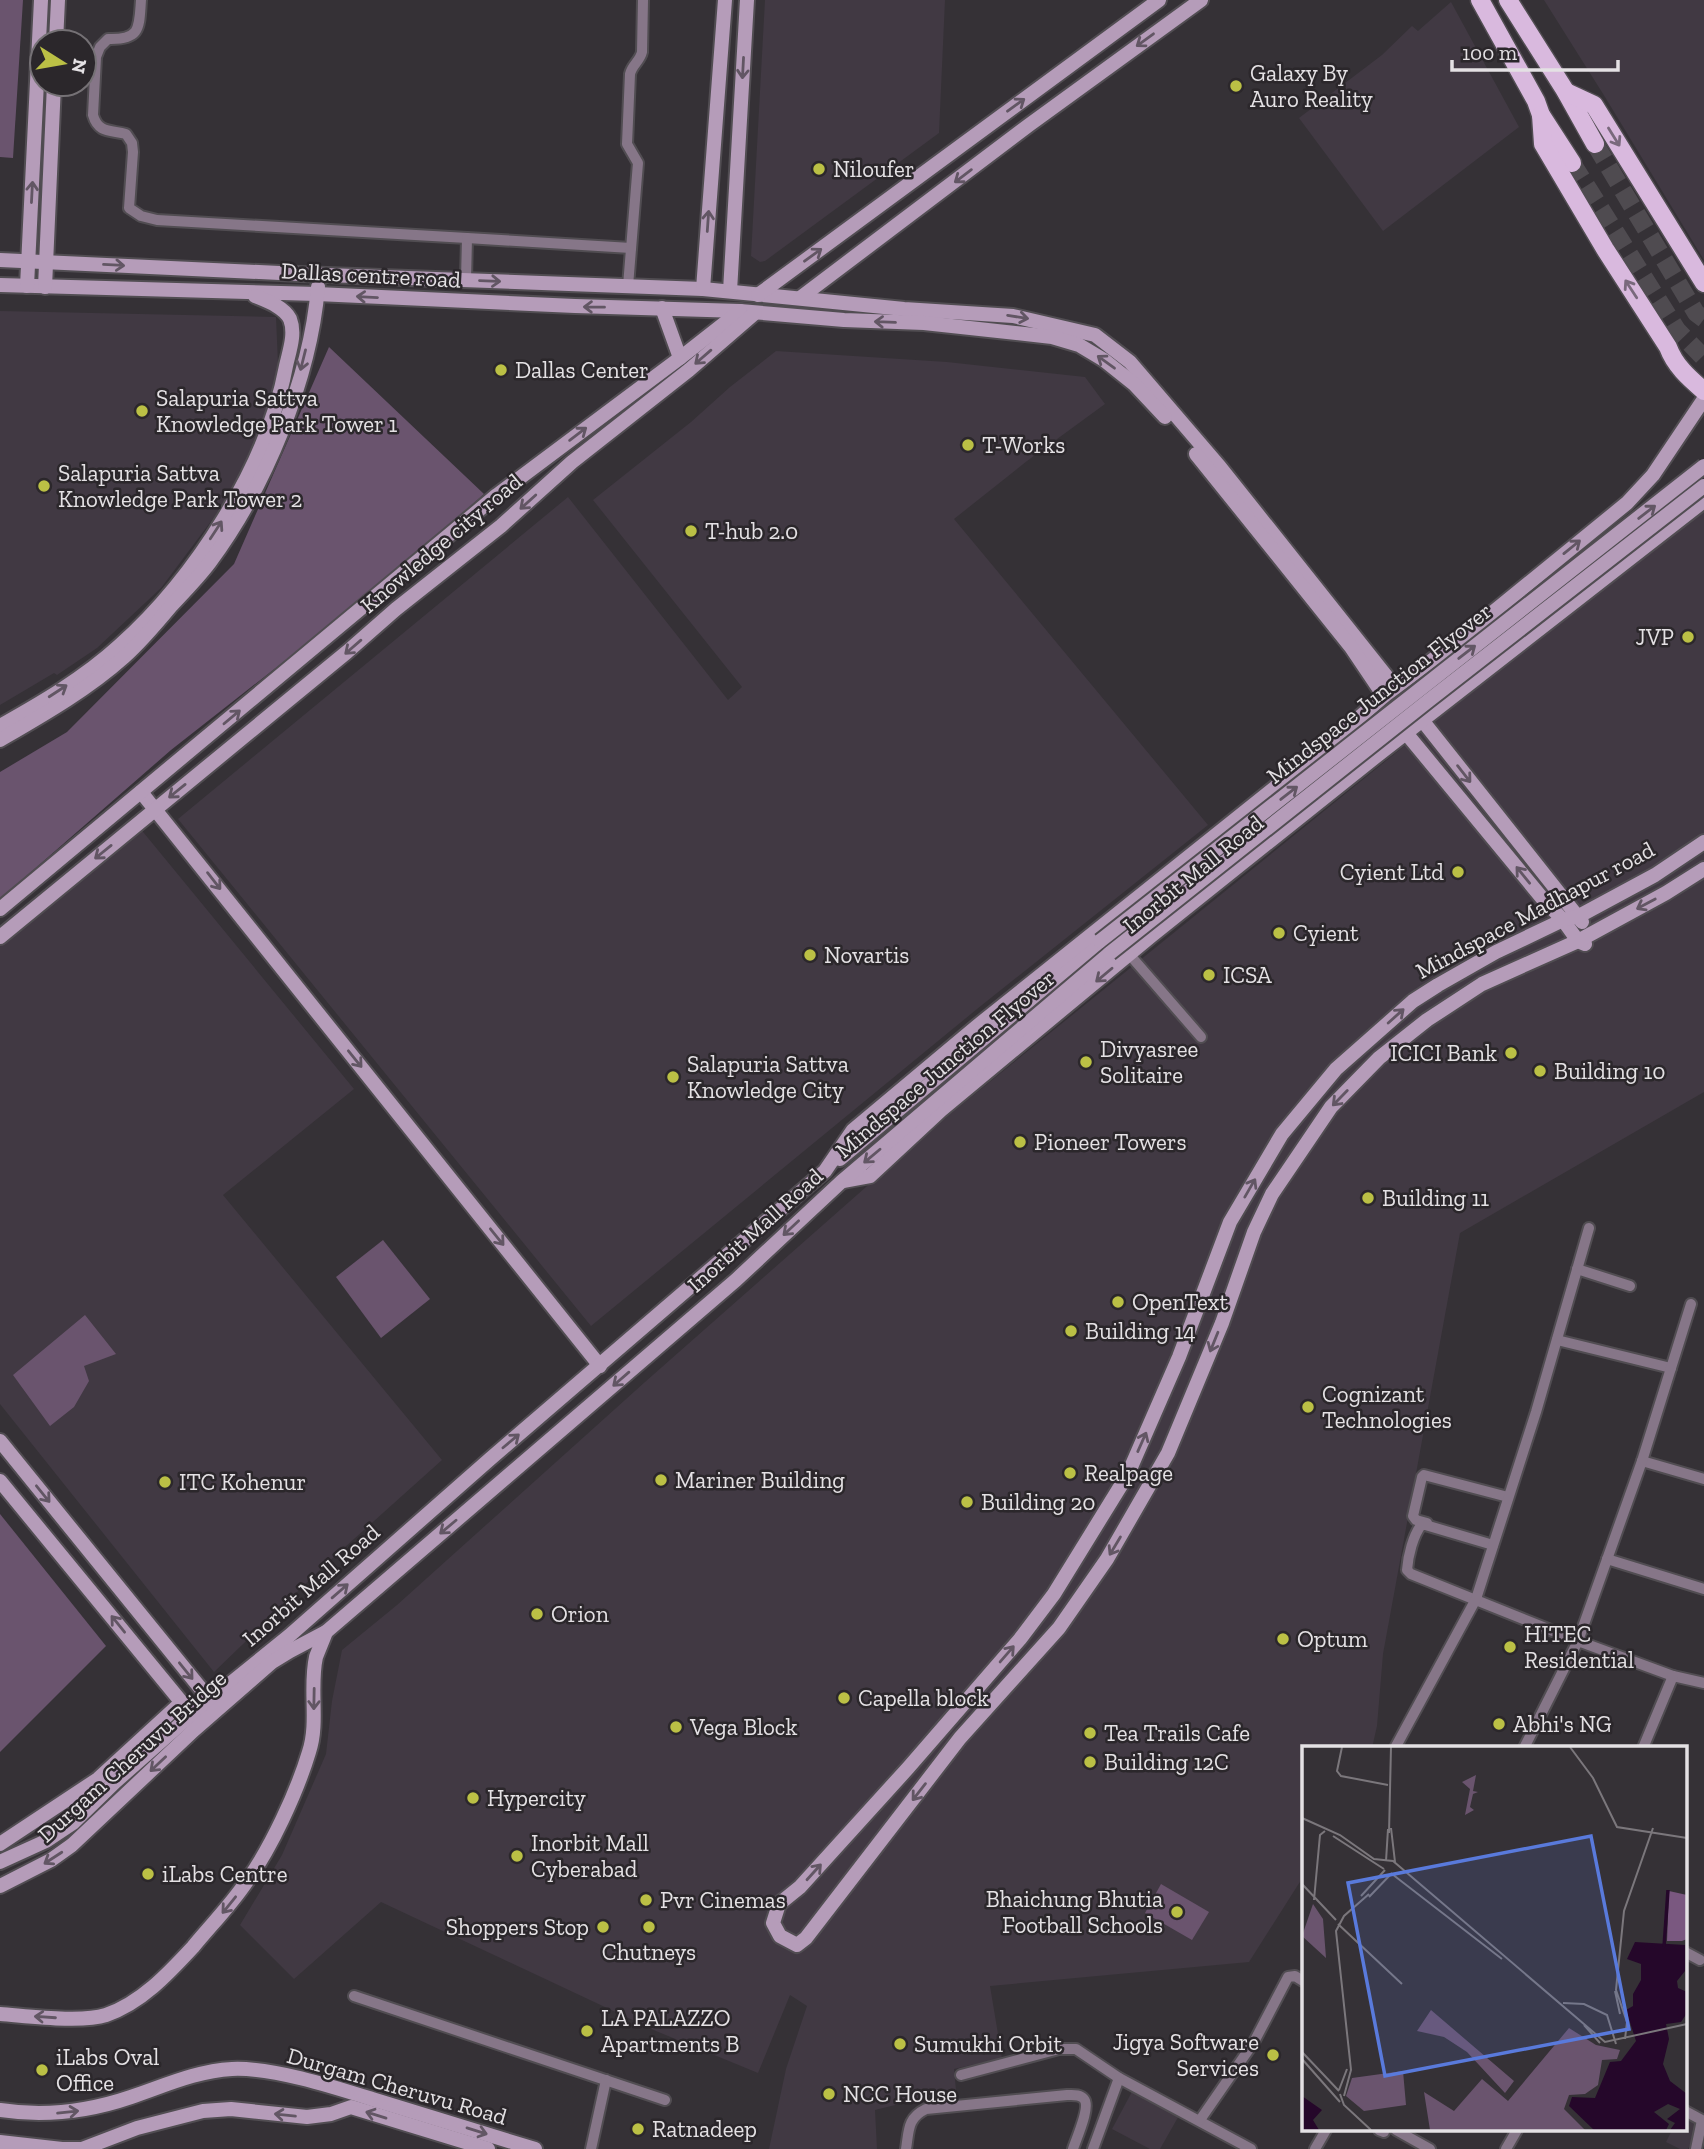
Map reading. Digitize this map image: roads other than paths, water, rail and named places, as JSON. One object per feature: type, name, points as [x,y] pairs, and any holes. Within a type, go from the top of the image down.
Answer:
[{"type":"main road","points":[[1480,0],[1536,101],[1541,115],[1572,163]]},
{"type":"main road","points":[[1508,0],[1595,144]]},
{"type":"main road","points":[[1566,92],[1594,105],[1704,283]]},
{"type":"main road","points":[[1541,115],[1543,144],[1605,249],[1685,375],[1704,391]]},
{"type":"main road","points":[[1668,347],[1678,349],[1704,377]]},
{"type":"street","points":[[27,286],[41,0]]},
{"type":"street","points":[[57,28],[58,0]]},
{"type":"street","points":[[141,0],[138,27],[132,36],[126,39],[108,39],[100,47],[96,57],[93,115],[95,125],[102,130],[126,134],[132,143],[130,208],[141,216],[157,220],[631,248]]},
{"type":"street","points":[[628,286],[638,163],[627,144],[630,74],[642,51],[643,0]]},
{"type":"street","points":[[703,289],[725,0]]},
{"type":"street","points":[[730,291],[747,0]]},
{"type":"street","points":[[758,295],[1159,0]]},
{"type":"street","points":[[800,298],[1200,0]]},
{"type":"street","points":[[45,286],[53,98]]},
{"type":"street","points":[[891,197],[905,219]]},
{"type":"street","points":[[466,279],[467,238]]},
{"type":"street","name":"Dallas centre road","points":[[0,260],[703,289],[904,309],[973,321]]},
{"type":"street","points":[[0,740],[73,697],[123,657],[209,563],[244,510],[268,464],[296,389],[311,331],[319,274]]},
{"type":"street","name":"Dallas centre road","points":[[0,285],[317,294],[740,311],[844,320],[924,323],[973,321]]},
{"type":"street","points":[[0,726],[60,690],[119,646],[178,583],[233,503],[251,471],[279,402],[292,335],[289,318],[284,311],[246,293]]},
{"type":"street","points":[[662,309],[680,358]]},
{"type":"street","name":"Knowledge city road","points":[[0,909],[497,495],[740,311]]},
{"type":"street","name":"Knowledge city road","points":[[0,937],[396,609],[501,526],[572,462],[689,370],[755,313]]},
{"type":"street","points":[[973,321],[1079,345],[1104,360],[1134,384],[1331,613],[1351,647],[1390,691]]},
{"type":"street","name":"Inorbit Mall Road","points":[[240,1676],[825,1171],[853,1130],[976,1027],[1361,718],[1390,691],[1459,640],[1627,503],[1654,475],[1704,399]]},
{"type":"street","name":"Mindspace Junction Flyover","points":[[825,1171],[1100,941],[1704,466]]},
{"type":"street","name":"Mindspace Junction Flyover","points":[[841,1182],[1111,953],[1704,486]]},
{"type":"street","name":"Inorbit Mall Road","points":[[0,2014],[73,2019],[103,2016],[139,1997],[178,1963],[248,1880],[300,1779],[310,1749],[317,1657],[326,1633],[741,1275],[841,1182],[870,1176],[941,1110],[1129,954],[1422,720],[1704,501]]},
{"type":"street","points":[[1544,570],[1569,606]]},
{"type":"street","points":[[1422,720],[1578,916],[1583,938]]},
{"type":"street","points":[[1406,733],[1542,898],[1583,938]]},
{"type":"street","points":[[141,792],[600,1366]]},
{"type":"street","name":"Mindspace Madhapur road","points":[[1704,842],[1655,874],[1578,916],[1563,920],[1496,951],[1413,1001],[1336,1069],[1282,1133],[1230,1222],[1179,1357],[1128,1474],[1054,1594],[1020,1639],[946,1724],[800,1887],[779,1904],[774,1923],[780,1936],[797,1945],[806,1938],[960,1738],[1059,1629],[1107,1559],[1138,1509],[1172,1444],[1222,1323],[1254,1232],[1272,1194],[1331,1107],[1379,1058],[1427,1020],[1482,984],[1583,938],[1704,869]]},
{"type":"street","points":[[1184,861],[1207,891]]},
{"type":"street","points":[[1129,954],[1201,1037]]},
{"type":"street","points":[[1230,1222],[1254,1232]]},
{"type":"street","points":[[1396,1746],[1476,1599],[1589,1228]]},
{"type":"street","points":[[1577,1269],[1629,1286]]},
{"type":"street","points":[[1526,1746],[1578,1641],[1642,1461],[1692,1304]]},
{"type":"street","points":[[1557,1340],[1671,1368]]},
{"type":"street","points":[[0,1441],[210,1700]]},
{"type":"street","points":[[1642,1461],[1704,1479]]},
{"type":"street","points":[[1494,1543],[1414,1519],[1422,1477],[1424,1475],[1508,1497]]},
{"type":"street","points":[[0,1481],[192,1714]]},
{"type":"street","points":[[1494,1543],[1422,1524],[1407,1570],[1411,1574],[1578,1641],[1673,1676],[1704,1683]]},
{"type":"street","points":[[1607,1559],[1704,1589]]},
{"type":"street","name":"Durgam Cheruvu Bridge","points":[[0,1886],[51,1860],[72,1845],[194,1730],[272,1662],[326,1633]]},
{"type":"street","name":"Durgam Cheruvu Bridge","points":[[0,1862],[46,1841],[73,1822],[192,1714],[240,1676]]},
{"type":"street","points":[[1644,1746],[1673,1676]]},
{"type":"street","points":[[0,1844],[98,1779],[181,1702]]},
{"type":"street","points":[[946,1724],[960,1738]]},
{"type":"street","points":[[1686,1953],[1700,1960]]},
{"type":"street","points":[[1200,2120],[1254,2042],[1288,1976],[1302,1980]]},
{"type":"street","points":[[354,1996],[665,2101]]},
{"type":"street","points":[[961,2075],[1068,2048],[1076,2049],[1119,2078],[1251,2149]]},
{"type":"street","name":"Durgam Cheruvu Road","points":[[0,2110],[43,2114],[72,2113],[130,2098],[183,2078],[234,2069],[334,2087],[535,2149]]},
{"type":"street","points":[[1093,2149],[1119,2078]]},
{"type":"street","points":[[591,2149],[606,2080]]},
{"type":"street","points":[[906,2149],[911,2120],[926,2109],[1067,2095],[1084,2099],[1087,2108],[1073,2149]]},
{"type":"street","name":"Durgam Cheruvu Road","points":[[0,2142],[62,2149],[82,2148],[137,2128],[203,2111],[231,2109],[307,2117],[331,2114],[351,2107],[488,2149]]},
{"type":"street","points":[[1087,2108],[1106,2114]]},
{"type":"street","points":[[1686,2112],[1702,2120],[1696,2149]]},
{"type":"street","points":[[1315,2149],[1325,2132]]},
{"type":"street","points":[[1400,2132],[1430,2149]]},
{"type":"street","points":[[1507,2149],[1516,2132]]},
{"type":"tunnel","points":[[1595,144],[1696,313],[1704,319]]},
{"type":"tunnel","points":[[1572,163],[1677,330],[1704,358]]},
{"type":"place","name":"Galaxy By Auro Reality","points":[[1236,86]]},
{"type":"place","name":"Niloufer","points":[[819,169]]},
{"type":"place","name":"Dallas Center","points":[[501,370]]},
{"type":"place","name":"Salapuria Sattva Knowledge Park Tower 1","points":[[142,411]]},
{"type":"place","name":"T-Works","points":[[968,445]]},
{"type":"place","name":"Salapuria Sattva Knowledge Park Tower 2","points":[[44,486]]},
{"type":"place","name":"T-hub 2.0","points":[[691,531]]},
{"type":"place","name":"JVP","points":[[1688,637]]},
{"type":"place","name":"Cyient Ltd","points":[[1458,872]]},
{"type":"place","name":"Cyient","points":[[1279,933]]},
{"type":"place","name":"Novartis","points":[[810,955]]},
{"type":"place","name":"ICSA","points":[[1209,975]]},
{"type":"place","name":"ICICI Bank","points":[[1511,1053]]},
{"type":"place","name":"Divyasree Solitaire","points":[[1086,1062]]},
{"type":"place","name":"Building 10","points":[[1540,1071]]},
{"type":"place","name":"Salapuria Sattva Knowledge City","points":[[673,1077]]},
{"type":"place","name":"Pioneer Towers","points":[[1020,1142]]},
{"type":"place","name":"Building 11","points":[[1368,1198]]},
{"type":"place","name":"OpenText","points":[[1118,1302]]},
{"type":"place","name":"Building 14","points":[[1071,1331]]},
{"type":"place","name":"Cognizant Technologies","points":[[1308,1407]]},
{"type":"place","name":"Realpage","points":[[1070,1473]]},
{"type":"place","name":"Mariner Building","points":[[661,1480]]},
{"type":"place","name":"ITC Kohenur","points":[[165,1482]]},
{"type":"place","name":"Building 20","points":[[967,1502]]},
{"type":"place","name":"Orion","points":[[537,1614]]},
{"type":"place","name":"Optum","points":[[1283,1639]]},
{"type":"place","name":"HITEC Residential","points":[[1510,1647]]},
{"type":"place","name":"Capella block","points":[[844,1698]]},
{"type":"place","name":"Abhi's NG","points":[[1499,1724]]},
{"type":"place","name":"Vega Block","points":[[676,1727]]},
{"type":"place","name":"Tea Trails Cafe","points":[[1090,1733]]},
{"type":"place","name":"Building 12C","points":[[1090,1762]]},
{"type":"place","name":"Hypercity","points":[[473,1798]]},
{"type":"place","name":"Inorbit Mall Cyberabad","points":[[517,1856]]},
{"type":"place","name":"iLabs Centre","points":[[148,1874]]},
{"type":"place","name":"Pvr Cinemas","points":[[646,1900]]},
{"type":"place","name":"Bhaichung Bhutia Football Schools","points":[[1177,1912]]},
{"type":"place","name":"Shoppers Stop","points":[[603,1927]]},
{"type":"place","name":"Chutneys","points":[[649,1927]]},
{"type":"place","name":"LA PALAZZO Apartments B","points":[[587,2031]]},
{"type":"place","name":"Sumukhi Orbit","points":[[900,2044]]},
{"type":"place","name":"Jigya Software Services","points":[[1273,2055]]},
{"type":"place","name":"iLabs Oval Office","points":[[42,2070]]},
{"type":"place","name":"NCC House","points":[[829,2094]]},
{"type":"place","name":"Ratnadeep","points":[[638,2129]]}]
